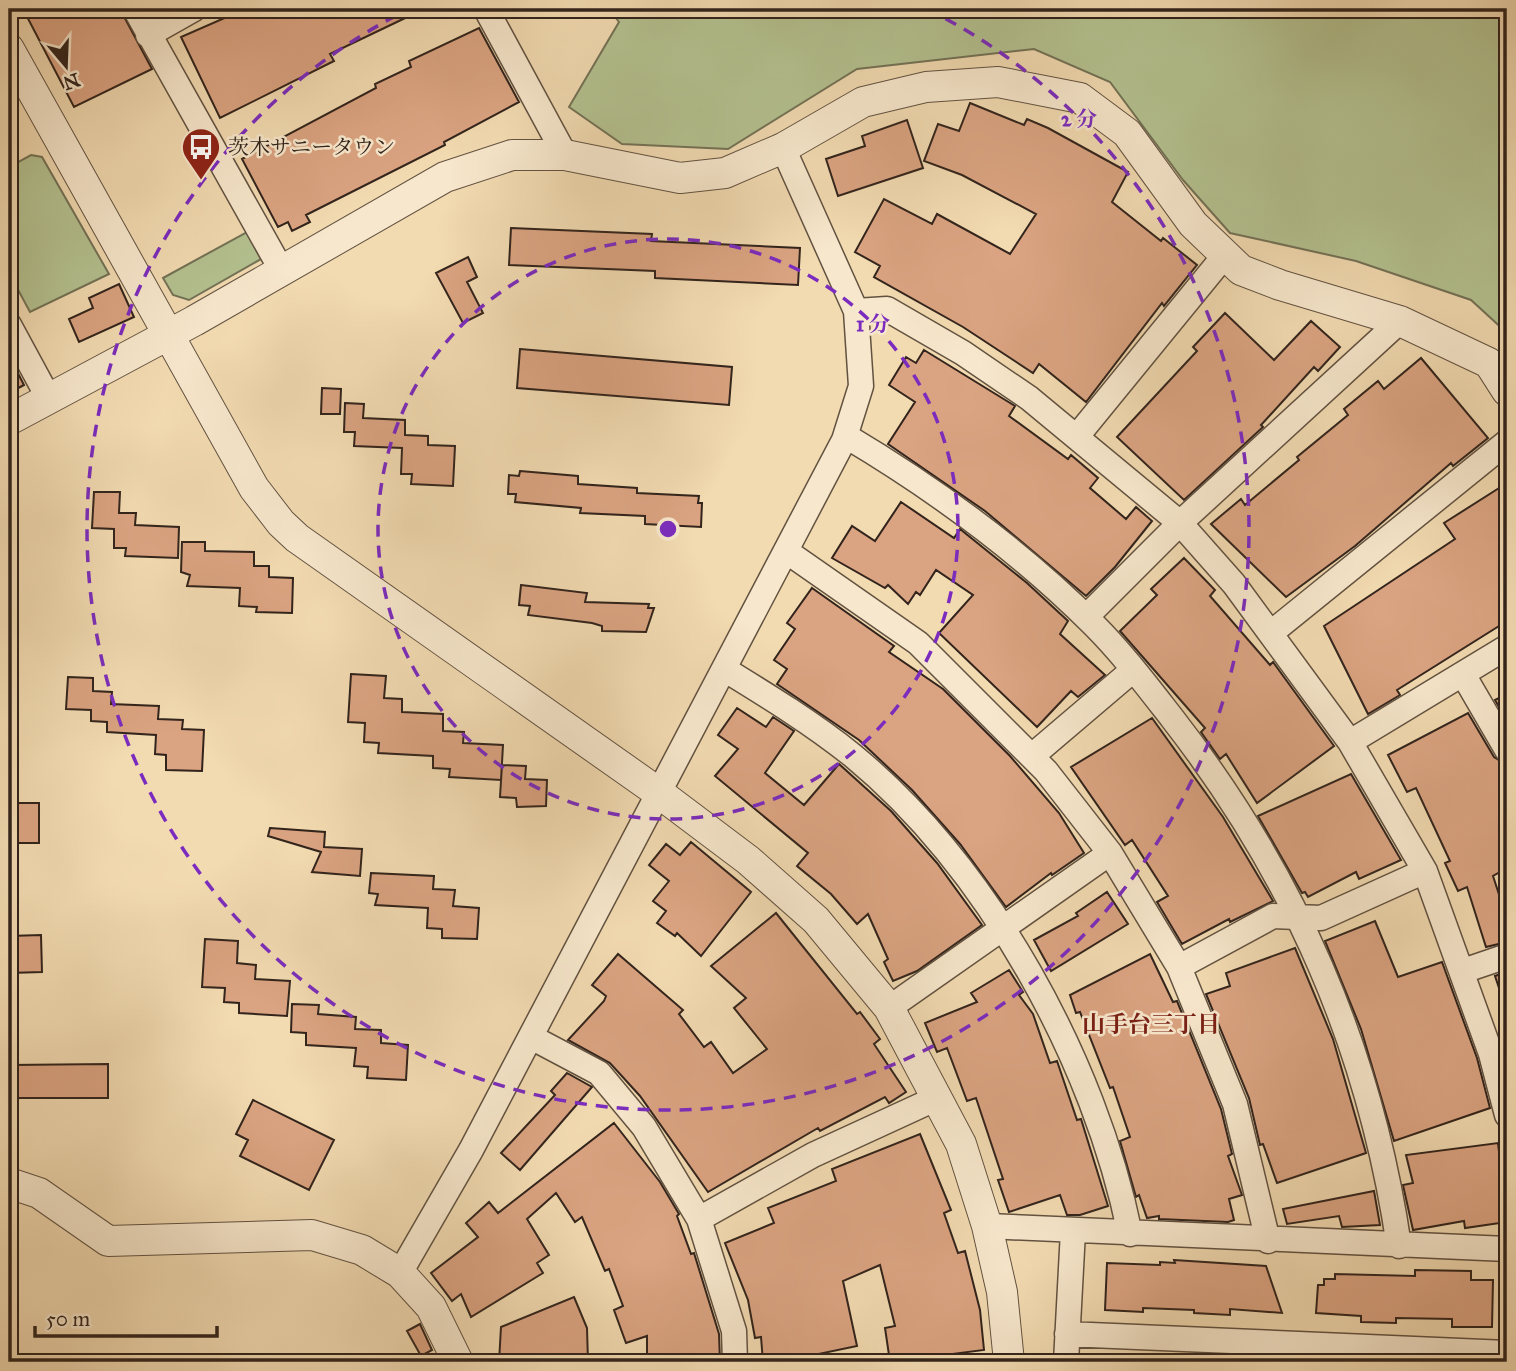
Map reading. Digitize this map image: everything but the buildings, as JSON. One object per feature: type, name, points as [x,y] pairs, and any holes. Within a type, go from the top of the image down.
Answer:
[{"type":"street","points":[[135,9],[282,271]]},
{"type":"street","points":[[148,35],[194,9]]},
{"type":"street","points":[[485,9],[565,155]]},
{"type":"street","points":[[9,49],[254,488],[281,523],[297,538],[659,793],[748,860],[816,920],[889,1008],[961,1144],[987,1226],[1002,1292],[1009,1362]]},
{"type":"street","points":[[9,420],[169,335],[445,177],[512,155],[565,155],[680,178],[725,173],[783,148],[863,102],[926,88],[999,82],[1080,98],[1127,133],[1193,224],[1241,270],[1280,285],[1400,321],[1489,363],[1507,391]]},
{"type":"street","points":[[400,1273],[531,1037],[846,436],[860,386],[856,311],[783,148]]},
{"type":"street","points":[[1078,435],[1225,254]]},
{"type":"street","points":[[856,311],[887,309],[963,353],[1078,435],[1180,523],[1234,584],[1350,742],[1425,871],[1491,1054],[1507,1115]]},
{"type":"street","points":[[1086,617],[1180,523],[1400,321]]},
{"type":"street","points":[[9,325],[48,397]]},
{"type":"street","points":[[846,436],[954,506],[1036,571],[1086,617],[1133,670],[1215,773],[1300,917],[1348,1032],[1369,1098],[1391,1188],[1399,1246]]},
{"type":"street","points":[[1271,633],[1507,442]]},
{"type":"street","points":[[786,551],[918,643],[1032,756],[1110,853],[1180,967],[1235,1104],[1268,1241]]},
{"type":"street","points":[[1350,742],[1464,676],[1507,647]]},
{"type":"street","points":[[724,669],[789,710],[852,755],[905,804],[944,849],[1044,995],[1076,1060],[1119,1177],[1130,1234]]},
{"type":"street","points":[[1032,756],[1133,670]]},
{"type":"street","points":[[1464,676],[1507,750]]},
{"type":"street","points":[[889,1008],[1110,853]]},
{"type":"street","points":[[1180,967],[1273,916],[1321,918],[1425,871]]},
{"type":"street","points":[[1463,971],[1507,956]]},
{"type":"street","points":[[531,1037],[599,1073],[644,1127],[699,1219],[734,1331],[735,1362]]},
{"type":"street","points":[[699,1219],[813,1155],[937,1098]]},
{"type":"street","points":[[9,1183],[39,1193],[108,1241],[312,1235],[362,1250],[400,1273],[431,1307],[458,1362]]},
{"type":"street","points":[[987,1226],[1268,1241],[1507,1249]]},
{"type":"street","points":[[1066,1362],[1073,1231]]},
{"type":"street","points":[[1067,1334],[1507,1353]]},
{"type":"green space","points":[[609,9],[1507,9],[1507,333],[1471,300],[1356,261],[1230,233],[1183,180],[1110,82],[1034,49],[857,69],[728,149],[622,144],[569,107],[619,22]]},
{"type":"green space","points":[[31,155],[42,157],[109,274],[30,312],[9,273],[9,167]]},
{"type":"green space","points":[[247,232],[261,259],[189,300],[173,295],[163,278]]},
{"type":"place","name":"茨木サニータウン","points":[[201,181]]},
{"type":"district","name":"山手台三丁目","points":[[1151,1024]]}]
